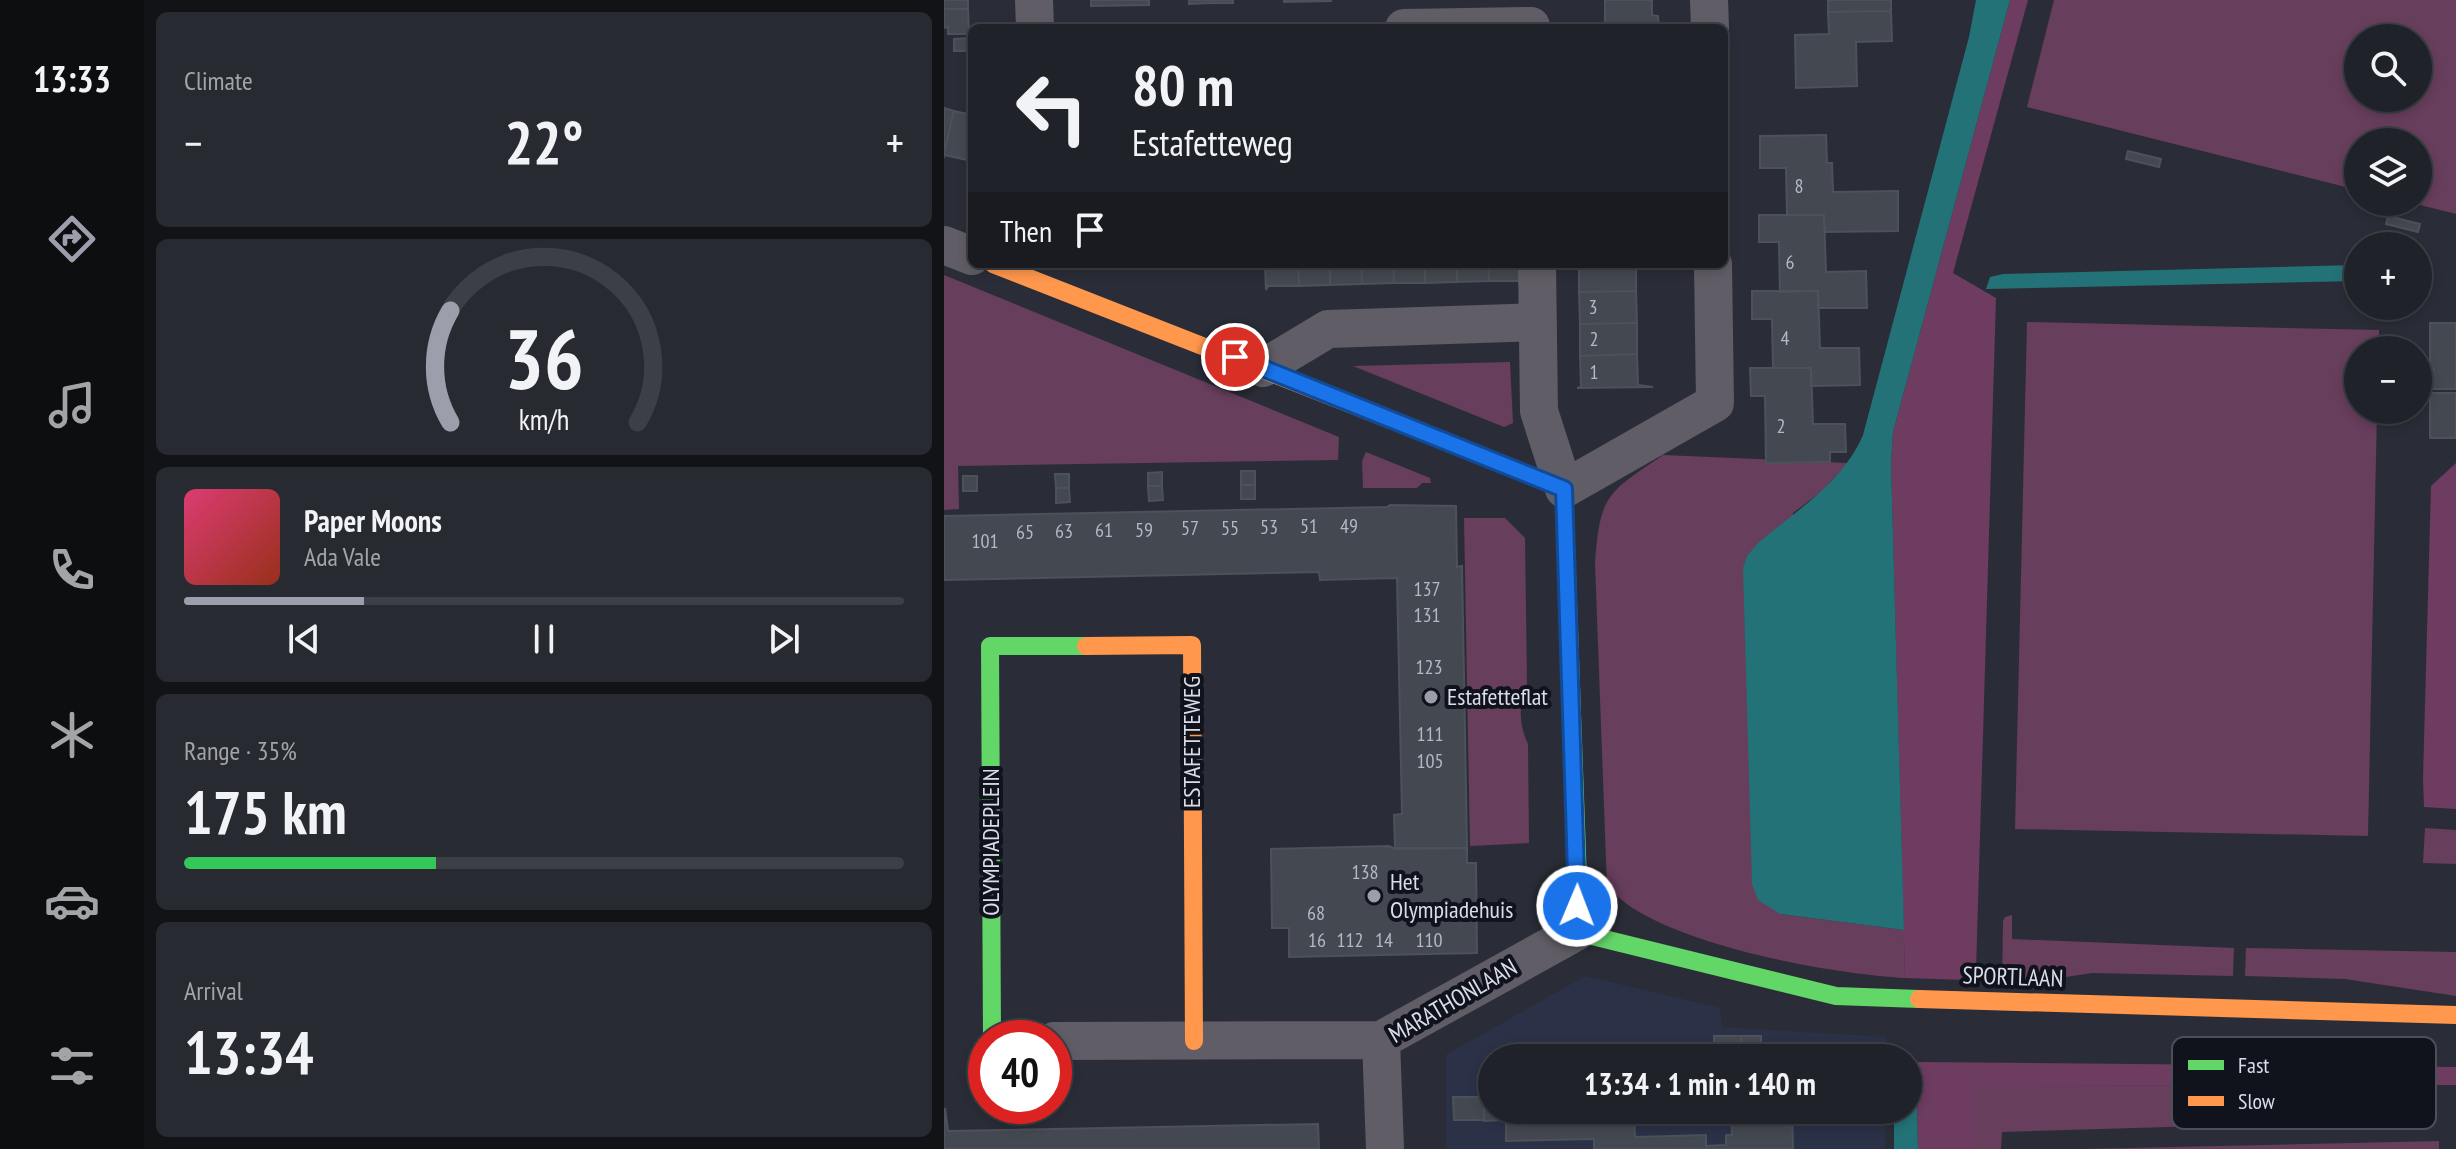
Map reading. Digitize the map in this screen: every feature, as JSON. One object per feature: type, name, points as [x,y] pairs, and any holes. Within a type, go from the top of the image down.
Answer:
[{"type":"street","points":[[1034,0],[1035,24]]},
{"type":"street","points":[[1389,0],[1390,24]]},
{"type":"street","points":[[1709,0],[1710,24]]},
{"type":"street","points":[[944,245],[968,254]]},
{"type":"street","points":[[1006,268],[1564,489]]},
{"type":"street","points":[[1537,268],[1539,411],[1564,489],[1578,881],[1576,932]]},
{"type":"street","points":[[1564,489],[1715,403],[1713,268]]},
{"type":"street","points":[[1263,368],[1328,329],[1538,322]]},
{"type":"street","name":"ESTAFETTEWEG","points":[[990,646],[1192,645],[1194,1041]]},
{"type":"street","name":"OLYMPIADEPLEIN","points":[[990,646],[992,1020]]},
{"type":"street","name":"SPORTLAAN","points":[[1576,932],[1836,996],[2456,1015]]},
{"type":"street","name":"MARATHONLAAN","points":[[1385,1149],[1381,1040],[1576,932]]},
{"type":"street","points":[[1072,1041],[1381,1040]]},
{"type":"shaded area","points":[[1976,0],[2010,0],[1893,432],[1891,463],[1904,930],[1780,914],[1758,900],[1752,884],[1743,568],[1747,556],[1758,543],[1803,507],[1844,467],[1863,435],[1969,37]]},
{"type":"shaded area","points":[[2010,0],[2028,0],[1953,273],[1996,298],[1976,970],[1966,980],[1905,978],[1891,463],[1893,432]]},
{"type":"shaded area","points":[[2054,0],[2456,0],[2456,214],[2432,208],[2432,128],[2344,128],[2344,186],[2027,107]]},
{"type":"shaded area","points":[[2344,265],[2344,281],[1986,289],[1990,277],[2003,274]]},
{"type":"shaded area","points":[[944,275],[1339,437],[1338,460],[958,466],[959,509],[944,510]]},
{"type":"shaded area","points":[[2027,322],[2379,330],[2379,336],[2344,336],[2344,424],[2377,424],[2368,836],[2015,829]]},
{"type":"shaded area","points":[[1510,362],[1513,423],[1504,427],[1353,366]]},
{"type":"shaded area","points":[[1366,452],[1430,478],[1431,483],[1422,483],[1417,488],[1363,488],[1362,461]]},
{"type":"shaded area","points":[[1663,455],[1848,463],[1822,491],[1793,513],[1780,914],[1904,930],[1905,978],[1839,971],[1726,947],[1658,922],[1631,907],[1607,887],[1595,563],[1597,540],[1604,508],[1610,497],[1630,478]]},
{"type":"shaded area","points":[[2456,463],[2456,809],[2424,807],[2423,778],[2431,486]]},
{"type":"shaded area","points":[[1464,518],[1505,518],[1525,538],[1527,685],[1521,714],[1528,744],[1529,843],[1470,846]]},
{"type":"shaded area","points":[[2425,828],[2456,830],[2456,864],[2423,863]]},
{"type":"shaded area","points":[[2012,915],[2012,939],[2234,948],[2233,976],[2092,973],[2002,987],[2003,921]]},
{"type":"shaded area","points":[[2246,948],[2456,952],[2456,996],[2345,979],[2245,976]]},
{"type":"shaded area","points":[[1585,976],[1720,1008],[1722,1027],[1886,1037],[1886,1044],[1478,1044],[1478,1124],[1886,1124],[1885,1149],[1446,1149],[1446,1055]]},
{"type":"shaded area","points":[[1922,1062],[2172,1064],[2172,1086],[1974,1086],[1974,1149],[1918,1149],[1917,1124],[1922,1124]]},
{"type":"shaded area","points":[[2436,1067],[2456,1067],[2456,1085],[2436,1085]]},
{"type":"shaded area","points":[[2172,1085],[2172,1127],[2002,1132],[2001,1149],[1974,1149],[1973,1086]]},
{"type":"shaded area","points":[[1894,1124],[1917,1124],[1918,1149],[1894,1149]]},
{"type":"shaded area","points":[[2439,1141],[2439,1149],[2082,1149]]},
{"type":"building","points":[[944,0],[968,0],[968,9],[944,9]]},
{"type":"building","points":[[1091,0],[1149,0],[1149,5],[1091,6]]},
{"type":"building","points":[[1189,0],[1211,0],[1211,3],[1189,4]]},
{"type":"building","points":[[1211,0],[1233,0],[1233,3],[1211,3]]},
{"type":"building","points":[[1331,0],[1331,1],[1284,2]]},
{"type":"building","points":[[1605,0],[1652,0],[1652,15],[1658,16],[1659,24],[1605,24]]},
{"type":"building","points":[[1828,0],[1891,0],[1891,11],[1828,12]]},
{"type":"building","points":[[944,9],[968,9],[968,34],[948,34],[948,27],[944,28]]},
{"type":"building","points":[[1891,11],[1892,41],[1856,42],[1857,86],[1796,88],[1795,35],[1829,34],[1828,12]]},
{"type":"building","points":[[968,38],[968,51],[954,51],[954,39]]},
{"type":"building","points":[[944,108],[954,111],[944,153]]},
{"type":"building","points":[[954,111],[968,114],[968,160],[944,155]]},
{"type":"building","points":[[1826,135],[1827,163],[1832,163],[1833,192],[1898,191],[1898,231],[1825,232],[1824,215],[1787,215],[1786,168],[1760,168],[1760,136]]},
{"type":"building","points":[[2128,151],[2161,159],[2159,167],[2126,159]]},
{"type":"building","points":[[1759,215],[1824,215],[1826,272],[1866,271],[1867,308],[1818,308],[1818,291],[1780,292],[1779,242],[1759,242]]},
{"type":"building","points":[[2388,216],[2420,224],[2418,232],[2386,224]]},
{"type":"building","points":[[1265,268],[1298,268],[1299,286],[1268,286],[1266,290]]},
{"type":"building","points":[[1298,268],[1330,268],[1330,285],[1299,286]]},
{"type":"building","points":[[1330,268],[1361,268],[1362,284],[1330,285]]},
{"type":"building","points":[[1361,268],[1393,268],[1394,283],[1362,284]]},
{"type":"building","points":[[1393,268],[1425,268],[1425,283],[1394,283]]},
{"type":"building","points":[[1425,268],[1457,268],[1457,282],[1425,283]]},
{"type":"building","points":[[1457,268],[1488,268],[1489,281],[1457,282]]},
{"type":"building","points":[[1488,268],[1521,268],[1520,281],[1489,281]]},
{"type":"building","points":[[1579,268],[1636,268],[1636,291],[1579,292]]},
{"type":"building","points":[[1636,291],[1637,323],[1580,324],[1579,292]]},
{"type":"building","points":[[1752,291],[1818,291],[1820,348],[1859,348],[1860,385],[1811,386],[1811,368],[1773,368],[1772,319],[1752,319]]},
{"type":"building","points":[[1637,323],[1637,354],[1580,356],[1580,324]]},
{"type":"building","points":[[2430,323],[2456,323],[2456,389],[2432,389],[2434,368]]},
{"type":"building","points":[[1637,354],[1638,385],[1653,387],[1577,388],[1581,387],[1580,356]]},
{"type":"building","points":[[1750,368],[1811,368],[1813,424],[1845,424],[1846,452],[1830,452],[1830,462],[1766,463],[1765,396],[1751,396]]},
{"type":"building","points":[[2432,393],[2456,393],[2456,438],[2430,438]]},
{"type":"building","points":[[1241,471],[1255,471],[1255,485],[1241,485]]},
{"type":"building","points":[[1162,472],[1162,486],[1148,486],[1148,473]]},
{"type":"building","points":[[1055,474],[1069,474],[1069,488],[1056,488]]},
{"type":"building","points":[[963,476],[977,476],[977,491],[963,491]]},
{"type":"building","points":[[1241,485],[1255,485],[1255,499],[1241,499]]},
{"type":"building","points":[[1148,486],[1162,486],[1163,500],[1149,501]]},
{"type":"building","points":[[1056,488],[1069,488],[1070,502],[1056,503]]},
{"type":"building","name":"Estafetteflat","points":[[1456,506],[1457,567],[1462,566],[1467,848],[1395,848],[1394,815],[1402,814],[1397,578],[1320,580],[1319,572],[944,580],[944,516]]},
{"type":"building","name":"Het Olympiadehuis","points":[[1389,846],[1395,849],[1467,848],[1467,863],[1476,863],[1477,953],[1289,957],[1289,928],[1272,928],[1271,849]]},
{"type":"building","points":[[1714,1036],[1741,1036],[1742,1044],[1714,1044]]},
{"type":"building","points":[[1741,1036],[1761,1036],[1761,1044],[1742,1044]]},
{"type":"building","points":[[1453,1097],[1478,1097],[1478,1120],[1454,1120]]},
{"type":"building","points":[[945,1108],[948,1131],[1318,1124],[1319,1149],[944,1149]]},
{"type":"building","points":[[1506,1124],[1634,1124],[1635,1137],[1706,1135],[1706,1146],[1726,1145],[1726,1135],[1732,1135],[1731,1124],[1792,1124],[1793,1149],[1594,1149],[1594,1139],[1506,1141]]},
{"type":"traffic: fast","points":[[1432,436],[1564,489],[1578,881],[1576,932],[1836,996],[1919,999]]},
{"type":"traffic: fast","points":[[992,1020],[990,646],[1086,646]]},
{"type":"traffic: slow","points":[[1003,268],[1432,436]]},
{"type":"traffic: slow","points":[[1086,646],[1192,645],[1194,1041]]},
{"type":"traffic: slow","points":[[1919,999],[2456,1015]]},
{"type":"place","name":"Estafetteflat","points":[[1431,697]]},
{"type":"place","name":"Het Olympiadehuis","points":[[1374,896]]},
{"type":"route","points":[[1235,357],[1564,489],[1577,906]]}]
